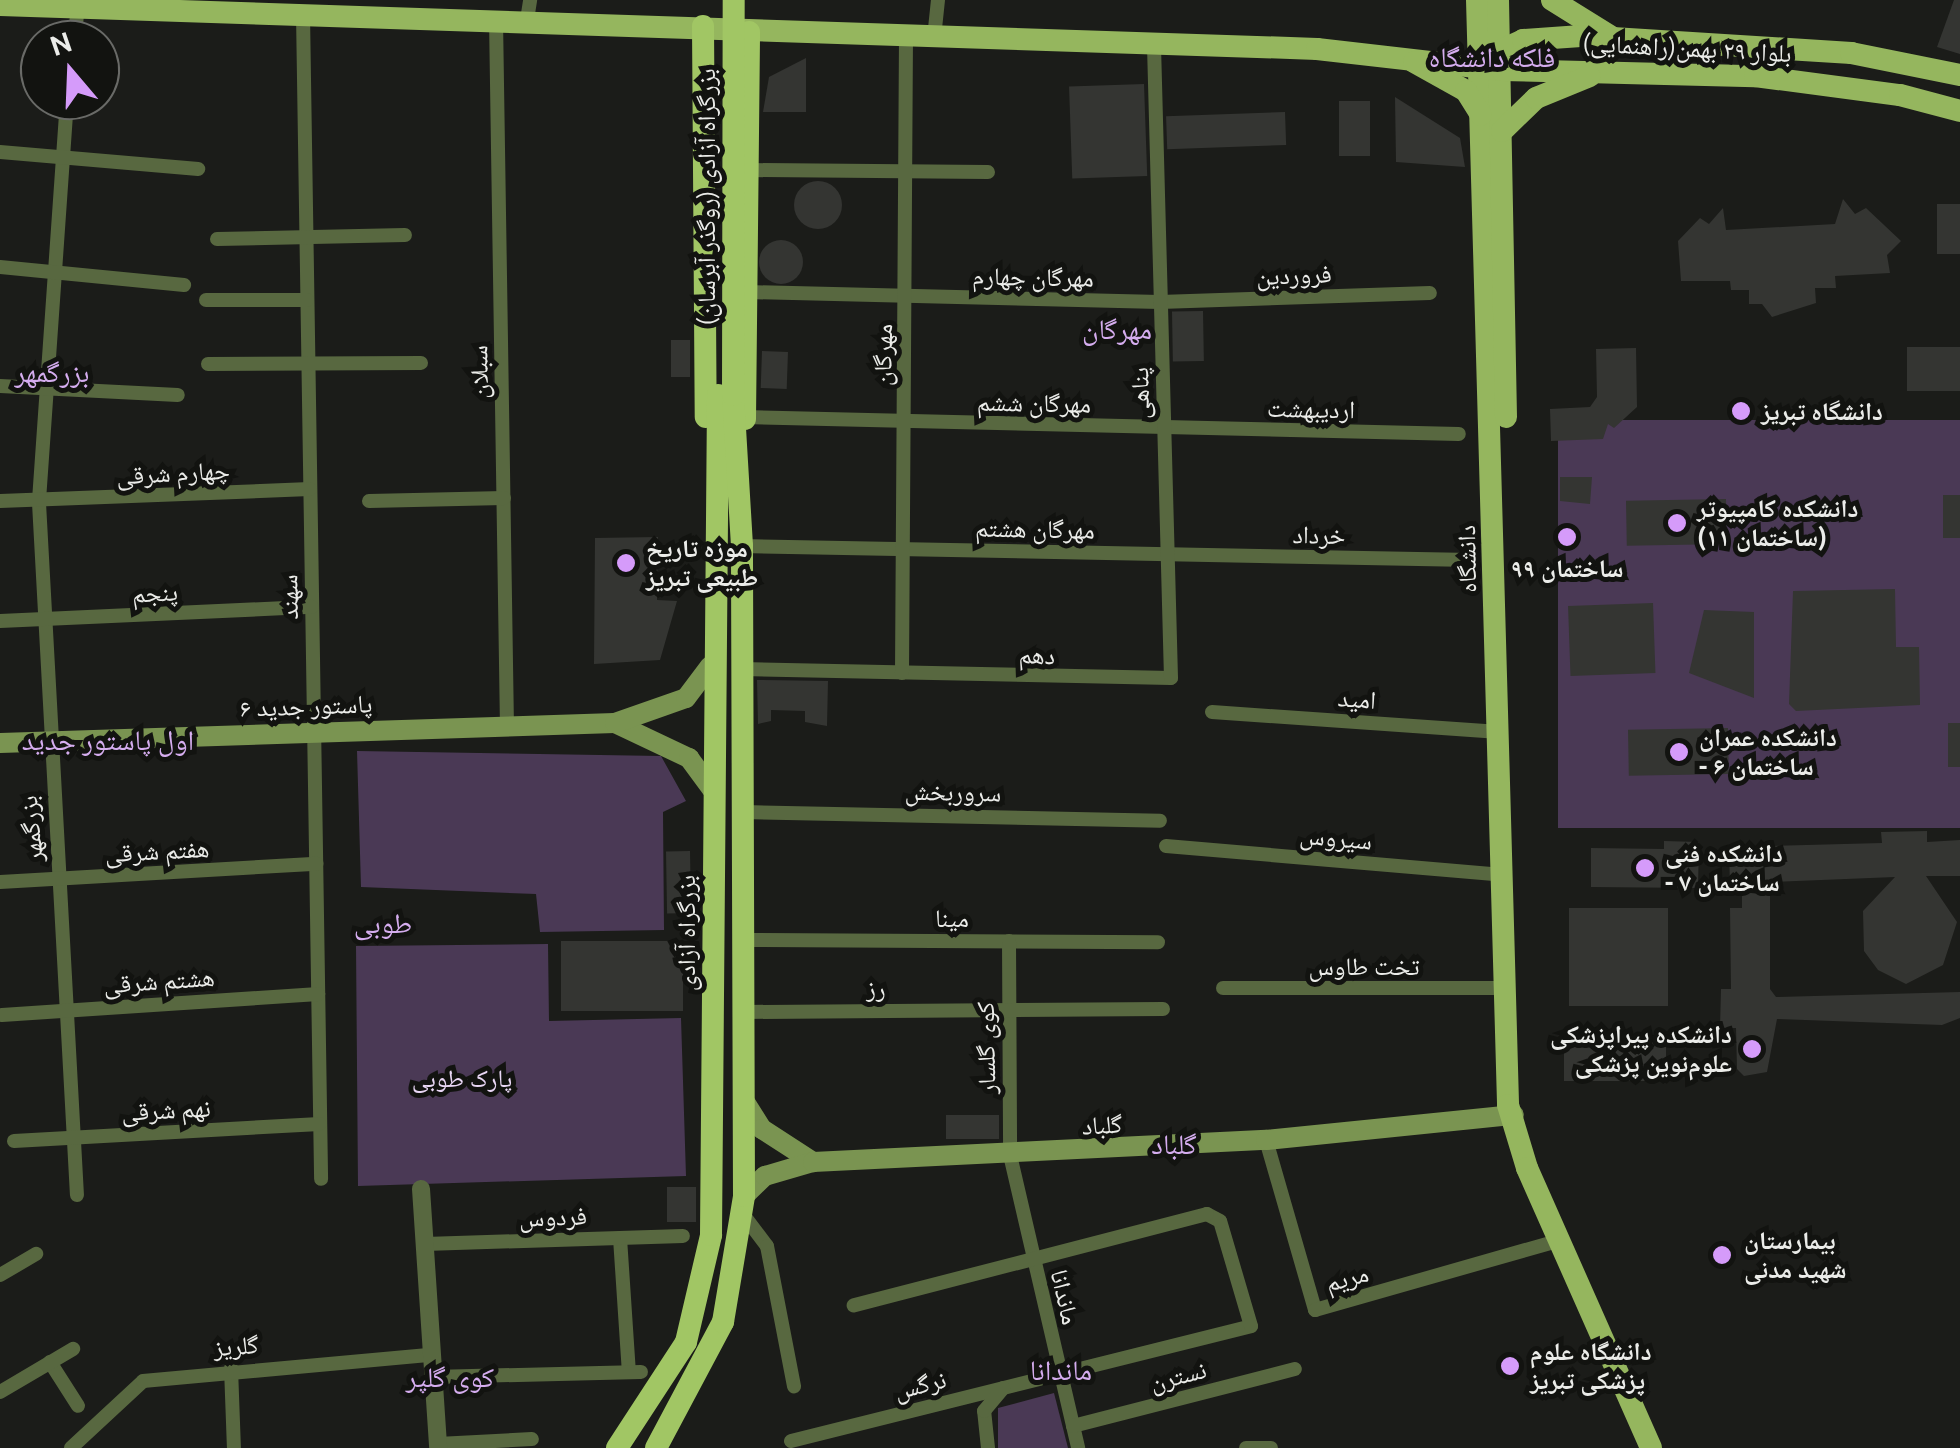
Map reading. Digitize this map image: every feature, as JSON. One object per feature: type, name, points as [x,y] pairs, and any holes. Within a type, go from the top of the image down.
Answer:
[{"type":"highway","name":"بزرگراه آزادی (روگذر آبرسان)","points":[[719,0],[725,395]]},
{"type":"highway","name":"بزرگراه آزادی (روگذر آبرسان)","points":[[725,395],[734,0]]},
{"type":"highway","points":[[703,26],[711,473]]},
{"type":"highway","points":[[656,1448],[723,1322],[743,1204],[745,940],[740,472],[748,292],[749,32]]},
{"type":"highway","points":[[703,193],[729,177],[748,181]]},
{"type":"highway","points":[[725,395],[740,472]]},
{"type":"highway","name":"بزرگراه آزادی","points":[[618,1448],[662,1386],[695,1313],[711,1235],[711,473],[725,395]]},
{"type":"highway","points":[[712,1123],[728,1130],[745,1113]]},
{"type":"highway","points":[[712,1152],[744,1153]]},
{"type":"main road","name":"دانشگاه","points":[[1477,0],[1494,60]]},
{"type":"main road","name":"دانشگاه","points":[[1498,0],[1492,125],[1499,732],[1505,988],[1514,1115],[1558,1241],[1651,1448]]},
{"type":"main road","points":[[1552,0],[1613,38]]},
{"type":"main road","points":[[0,5],[146,4],[303,14],[349,7],[496,20],[529,9],[749,32],[1494,60]]},
{"type":"main road","points":[[1402,56],[1466,92],[1492,125],[1551,89],[1592,71],[1571,52],[1581,36]]},
{"type":"main road","name":"بلوار ٢٩ بهمن(راهنمایی)","points":[[1494,60],[1581,36],[1852,53],[1960,75]]},
{"type":"main road","name":"بلوار ٢٩ بهمن(راهنمایی)","points":[[1494,60],[1592,71],[1828,83],[1960,111]]},
{"type":"main road","name":"دانشگاه","points":[[1492,125],[1514,1115]]},
{"type":"main road","name":"پاستور جدید ۶","points":[[0,744],[314,730],[615,723],[686,698],[710,666]]},
{"type":"main road","name":"پاستور جدید ۶","points":[[615,723],[688,758],[714,792]]},
{"type":"main road","points":[[745,1113],[762,1129],[813,1162]]},
{"type":"main road","name":"گلباد","points":[[743,1204],[765,1176],[813,1162],[1266,1140],[1514,1115]]},
{"type":"street","points":[[934,38],[938,0]]},
{"type":"street","points":[[76,20],[78,7]]},
{"type":"street","name":"سهند","points":[[303,14],[321,1179]]},
{"type":"street","name":"سبلان","points":[[496,20],[507,724]]},
{"type":"street","name":"مهرگان","points":[[902,673],[906,38]]},
{"type":"street","name":"پناهی","points":[[1154,46],[1171,678]]},
{"type":"street","name":"بزرگمهر","points":[[66,120],[39,503],[47,743],[77,1195]]},
{"type":"street","points":[[0,152],[198,169]]},
{"type":"street","points":[[748,181],[988,172]]},
{"type":"street","points":[[217,239],[404,235]]},
{"type":"street","points":[[0,266],[53,268],[184,285]]},
{"type":"street","name":"مهرگان چهارم","points":[[748,292],[1160,302]]},
{"type":"street","name":"فروردین","points":[[1160,302],[1430,293]]},
{"type":"street","points":[[206,300],[307,300]]},
{"type":"street","points":[[208,364],[421,363]]},
{"type":"street","points":[[0,386],[178,395]]},
{"type":"street","name":"مهرگان ششم","points":[[745,417],[1163,429]]},
{"type":"street","name":"اردیبهشت","points":[[1163,429],[1459,434]]},
{"type":"street","name":"چهارم شرقی","points":[[0,502],[310,488]]},
{"type":"street","points":[[369,501],[504,498]]},
{"type":"street","name":"مهرگان هشتم","points":[[742,546],[1166,554]]},
{"type":"street","name":"خرداد","points":[[1166,554],[1472,560]]},
{"type":"street","name":"پنجم","points":[[0,621],[312,607]]},
{"type":"street","name":"دهم","points":[[742,669],[1171,678]]},
{"type":"street","name":"امید","points":[[1212,712],[1499,732]]},
{"type":"street","name":"سروربخش","points":[[744,812],[1160,820]]},
{"type":"street","name":"سیروس","points":[[1166,846],[1502,874]]},
{"type":"street","name":"هفتم شرقی","points":[[0,882],[316,864]]},
{"type":"street","name":"مینا","points":[[745,940],[1158,942]]},
{"type":"street","name":"کوی گلسار","points":[[1009,941],[1010,1155]]},
{"type":"street","name":"تخت طاوس","points":[[1223,988],[1505,988]]},
{"type":"street","name":"هشتم شرقی","points":[[2,1015],[318,994]]},
{"type":"street","name":"رز","points":[[745,1012],[1164,1009]]},
{"type":"street","name":"نهم شرقی","points":[[14,1141],[320,1124]]},
{"type":"street","name":"مریم","points":[[1266,1140],[1315,1310],[1558,1241]]},
{"type":"street","name":"ماندانا","points":[[1010,1155],[1078,1448]]},
{"type":"street","points":[[421,1190],[438,1446],[532,1440]]},
{"type":"street","points":[[743,1204],[767,1246],[794,1386]]},
{"type":"street","name":"نرگس","points":[[791,1441],[1251,1326],[1215,1216],[1034,1260]]},
{"type":"street","name":"فردوس","points":[[425,1244],[683,1236]]},
{"type":"street","points":[[433,1377],[635,1372],[620,1238]]},
{"type":"street","points":[[0,1275],[36,1254]]},
{"type":"street","points":[[854,1305],[1034,1260]]},
{"type":"street","points":[[0,1392],[72,1349]]},
{"type":"street","name":"گلریز","points":[[70,1448],[144,1381],[231,1368],[431,1355]]},
{"type":"street","points":[[50,1362],[78,1406]]},
{"type":"street","points":[[231,1368],[234,1448]]},
{"type":"street","name":"نسترن","points":[[1073,1426],[1295,1369]]},
{"type":"street","points":[[987,1448],[984,1411],[1004,1388]]},
{"type":"street","points":[[1246,1448],[1270,1447]]},
{"type":"green space","points":[[1558,420],[1960,420],[1960,828],[1558,828]]},
{"type":"green space","points":[[357,751],[661,756],[686,801],[663,812],[664,930],[540,932],[536,894],[361,887]]},
{"type":"green space","name":"پارک طوبی","points":[[548,944],[549,1021],[681,1018],[686,1176],[358,1186],[356,946]]},
{"type":"green space","points":[[1054,1393],[1068,1448],[998,1448],[998,1408]]},
{"type":"building","points":[[1954,0],[1960,0],[1960,54],[1937,47]]},
{"type":"building","points":[[806,58],[806,112],[763,112],[769,77]]},
{"type":"building","points":[[1144,84],[1147,176],[1072,179],[1069,87]]},
{"type":"building","points":[[1395,97],[1460,138],[1465,167],[1396,162]]},
{"type":"building","points":[[1339,101],[1370,101],[1370,156],[1339,156]]},
{"type":"building","points":[[1285,112],[1286,145],[1167,149],[1166,116]]},
{"type":"building","points":[[818,181],[835,188],[842,205],[835,222],[818,229],[801,222],[794,205],[801,188]]},
{"type":"building","points":[[1843,199],[1855,214],[1866,208],[1901,241],[1887,255],[1890,273],[1835,276],[1836,288],[1815,288],[1816,303],[1772,317],[1762,304],[1749,304],[1749,290],[1731,290],[1730,281],[1681,281],[1678,241],[1700,218],[1709,224],[1723,208],[1726,230],[1835,224]]},
{"type":"building","points":[[1937,204],[1960,204],[1960,254],[1937,254]]},
{"type":"building","points":[[781,240],[797,246],[803,262],[797,278],[781,284],[765,278],[759,262],[765,246]]},
{"type":"building","points":[[1203,311],[1204,361],[1173,362],[1172,312]]},
{"type":"building","points":[[671,340],[690,340],[690,377],[671,377]]},
{"type":"building","points":[[1907,347],[1960,347],[1960,391],[1907,391]]},
{"type":"building","points":[[1636,348],[1637,407],[1614,428],[1608,424],[1603,439],[1551,441],[1550,409],[1590,407],[1597,397],[1596,349]]},
{"type":"building","points":[[762,351],[788,352],[787,389],[761,388]]},
{"type":"building","points":[[1560,477],[1592,477],[1590,504],[1560,501]]},
{"type":"building","points":[[1943,495],[1960,495],[1960,538],[1943,538]]},
{"type":"building","name":"دانشکده کامپیوتر (ساختمان ۱۱)","points":[[1726,499],[1727,544],[1627,546],[1626,501]]},
{"type":"building","points":[[658,537],[657,600],[677,601],[660,660],[594,664],[595,538]]},
{"type":"building","points":[[1895,589],[1896,647],[1919,647],[1920,705],[1796,711],[1789,704],[1793,591]]},
{"type":"building","points":[[1653,603],[1655,673],[1570,676],[1568,606]]},
{"type":"building","points":[[1704,610],[1754,612],[1754,698],[1689,673]]},
{"type":"building","points":[[757,680],[828,681],[827,726],[805,722],[805,711],[771,710],[771,721],[758,724]]},
{"type":"building","points":[[1948,723],[1960,723],[1960,767],[1948,767]]},
{"type":"building","name":"دانشکده عمران - ساختمان ۶","points":[[1728,728],[1729,774],[1629,776],[1628,730]]},
{"type":"building","points":[[1927,831],[1927,842],[1960,840],[1960,876],[1926,876],[1957,922],[1943,965],[1906,984],[1878,970],[1864,951],[1863,911],[1895,877],[1770,882],[1770,989],[1776,997],[1960,992],[1960,1018],[1942,1025],[1777,1019],[1767,1072],[1744,1076],[1737,1069],[1736,1028],[1720,1028],[1721,989],[1731,989],[1730,908],[1742,908],[1742,888],[1730,888],[1729,847],[1882,843],[1881,832]]},
{"type":"building","name":"دانشکده فنی - ساختمان ۷","points":[[1664,841],[1699,842],[1698,888],[1591,887],[1591,848],[1664,849]]},
{"type":"building","points":[[666,851],[690,851],[691,913],[667,913]]},
{"type":"building","points":[[1569,908],[1668,908],[1668,1006],[1569,1006]]},
{"type":"building","points":[[561,941],[683,941],[683,1011],[561,1011]]},
{"type":"building","points":[[1564,1042],[1666,1042],[1666,1081],[1564,1081]]},
{"type":"building","points":[[946,1115],[999,1115],[999,1139],[946,1139]]},
{"type":"building","points":[[667,1187],[696,1187],[696,1222],[667,1222]]},
{"type":"place","name":"دانشگاه تبریز","points":[[1741,411]]},
{"type":"place","name":"دانشکده کامپیوتر (ساختمان ۱۱)","points":[[1677,523]]},
{"type":"place","name":"ساختمان ۹۹","points":[[1567,537]]},
{"type":"place","name":"موزه تاریخ طبیعی تبریز","points":[[626,563]]},
{"type":"place","name":"دانشکده عمران - ساختمان ۶","points":[[1679,752]]},
{"type":"place","name":"دانشکده فنی - ساختمان ۷","points":[[1645,868]]},
{"type":"place","name":"دانشکده پیراپزشکی علوم‌نوین پزشکی","points":[[1752,1049]]},
{"type":"place","name":"بیمارستان شهید مدنی","points":[[1722,1255]]},
{"type":"place","name":"دانشگاه علوم پزشکی تبریز","points":[[1510,1366]]},
{"type":"district","name":"فلکه دانشگاه","points":[[1492,57]]},
{"type":"district","name":"مهرگان","points":[[1117,329]]},
{"type":"district","name":"بزرگمهر","points":[[52,372]]},
{"type":"district","name":"اول پاستور جدید","points":[[108,740]]},
{"type":"district","name":"طوبی","points":[[383,923]]},
{"type":"district","name":"گلباد","points":[[1174,1144]]},
{"type":"district","name":"ماندانا","points":[[1061,1370]]},
{"type":"district","name":"کوی گلپر","points":[[450,1377]]}]
